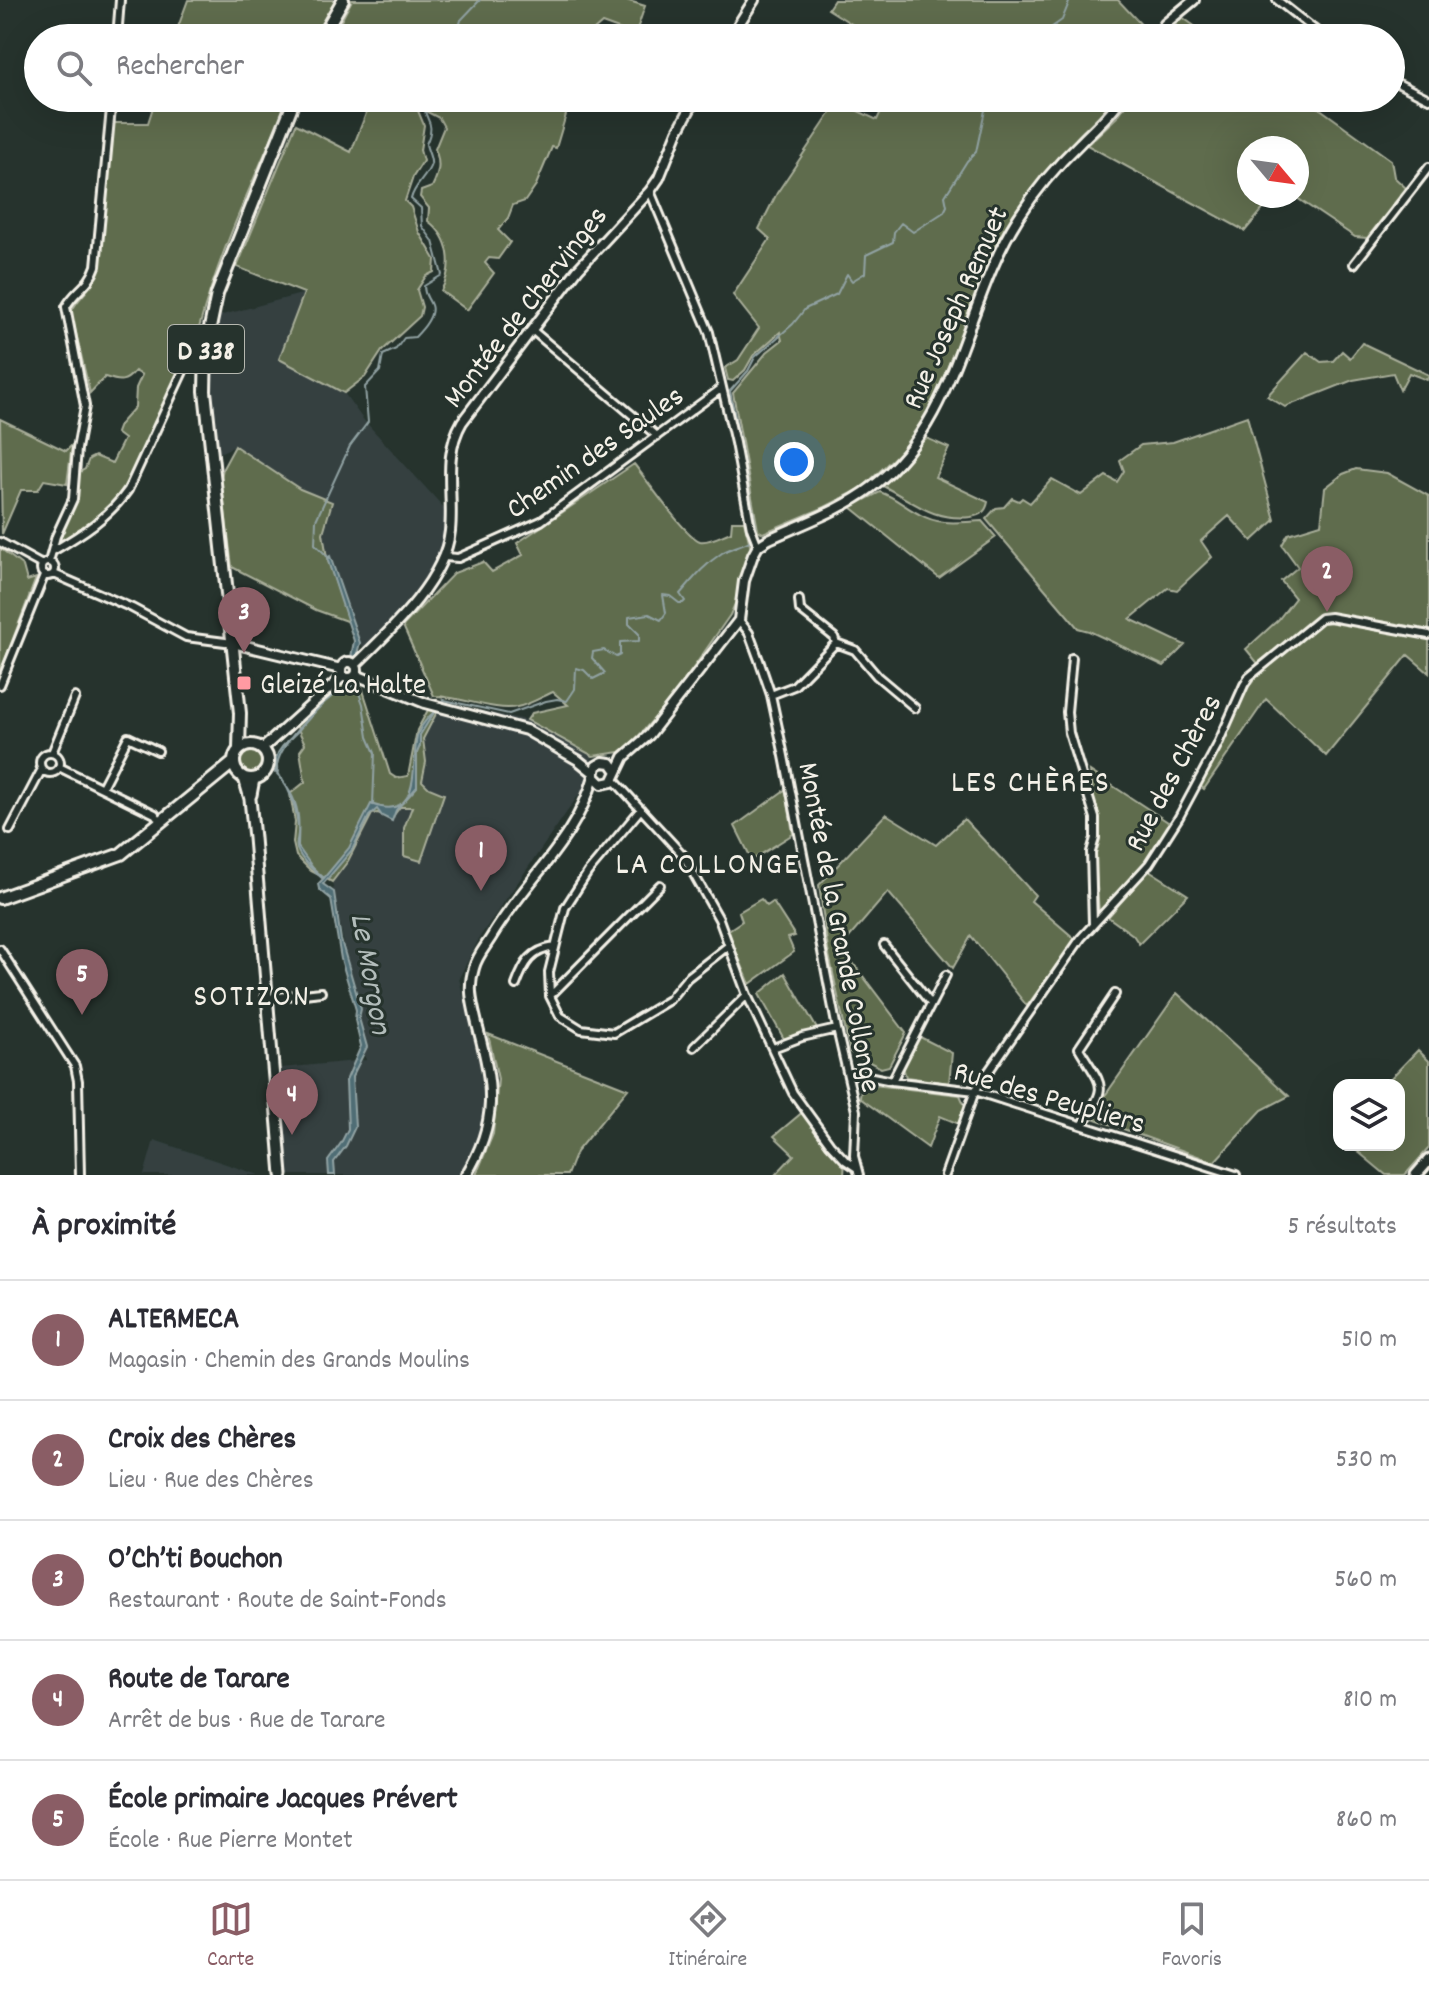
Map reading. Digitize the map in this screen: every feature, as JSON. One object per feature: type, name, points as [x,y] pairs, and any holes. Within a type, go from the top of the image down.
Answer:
[{"type":"main road","points":[[329,24],[343,0]]},
{"type":"main road","name":"D 338","points":[[244,747],[205,391],[207,345],[217,294],[289,112]]},
{"type":"main road","points":[[0,898],[121,854],[212,782],[234,762],[244,747],[262,749],[268,760],[264,773],[212,782]]},
{"type":"main road","points":[[234,762],[246,777],[250,799],[282,1175]]},
{"type":"main road","points":[[1416,1175],[1429,1160]]},
{"type":"street","points":[[118,24],[120,0]]},
{"type":"street","points":[[739,24],[754,0]]},
{"type":"street","points":[[1165,24],[1194,0]]},
{"type":"street","points":[[1277,0],[1307,24]]},
{"type":"street","points":[[1405,87],[1429,99]]},
{"type":"street","points":[[44,576],[41,571],[53,551],[56,536],[73,499],[77,449],[85,406],[66,307],[88,284],[96,266],[111,112]]},
{"type":"street","name":"Montée de Chervinges","points":[[355,670],[425,588],[444,557],[450,532],[450,457],[455,433],[578,269],[650,191],[659,178],[688,112]]},
{"type":"street","name":"Rue Joseph Remuet","points":[[758,546],[853,500],[875,485],[908,453],[944,396],[993,268],[1018,218],[1056,169],[1110,112]]},
{"type":"street","points":[[1354,264],[1429,167]]},
{"type":"street","points":[[586,803],[599,788],[610,782],[624,757],[649,735],[739,620],[744,581],[758,546],[751,528],[709,332],[650,191]]},
{"type":"street","points":[[532,330],[657,436]]},
{"type":"street","points":[[53,551],[82,534],[115,508],[128,490],[193,350],[201,344],[207,345]]},
{"type":"street","name":"Chemin des Saules","points":[[444,557],[458,558],[541,521],[722,388]]},
{"type":"street","points":[[0,542],[56,568],[54,574]]},
{"type":"street","points":[[44,576],[54,574],[132,608],[186,637],[233,643],[342,672],[350,679],[355,670]]},
{"type":"street","points":[[0,685],[44,576]]},
{"type":"street","points":[[799,600],[800,610],[834,637],[836,643]]},
{"type":"street","name":"Rue des Chères","points":[[945,1175],[975,1091],[1093,924],[1149,864],[1179,817],[1217,746],[1249,677],[1321,618],[1429,635]]},
{"type":"street","name":"Montée de la Grande Collonge","points":[[739,620],[749,633],[771,695],[856,1111],[854,1156],[858,1172]]},
{"type":"street","points":[[771,695],[794,686],[836,643]]},
{"type":"street","points":[[836,643],[855,650],[877,676],[915,708]]},
{"type":"street","points":[[1072,658],[1067,712],[1069,733],[1095,818],[1091,852],[1093,924]]},
{"type":"street","points":[[262,749],[342,672],[347,662],[355,670],[425,703],[526,730],[578,760],[599,782],[610,782],[641,809],[683,855],[719,919],[747,995],[793,1093],[804,1111],[858,1172]]},
{"type":"street","points":[[10,830],[42,769],[41,758],[52,753],[75,697]]},
{"type":"street","points":[[102,787],[128,737],[158,751]]},
{"type":"street","points":[[52,753],[59,758],[59,767]]},
{"type":"street","points":[[466,1175],[478,1154],[489,1119],[491,1077],[469,988],[475,964],[503,917],[575,826],[586,803],[596,766],[624,757]]},
{"type":"street","points":[[578,760],[606,762],[616,770]]},
{"type":"street","points":[[59,767],[155,814],[161,822]]},
{"type":"street","points":[[42,769],[51,772],[59,767]]},
{"type":"street","points":[[641,809],[588,872],[565,908],[549,972],[550,996],[560,1016],[581,1029],[614,1033],[669,1000],[687,978],[728,946]]},
{"type":"street","points":[[550,996],[660,885]]},
{"type":"street","points":[[884,945],[931,1004]]},
{"type":"street","points":[[516,985],[530,956],[555,947]]},
{"type":"street","points":[[0,949],[75,1066],[80,1175]]},
{"type":"street","points":[[892,1081],[946,975]]},
{"type":"street","points":[[269,998],[321,992]]},
{"type":"street","points":[[1083,1124],[1101,1094],[1102,1085],[1079,1048],[1115,994]]},
{"type":"street","points":[[694,1047],[747,995]]},
{"type":"street","points":[[773,1048],[837,1029]]},
{"type":"street","name":"Rue des Peupliers","points":[[848,1072],[975,1091],[1236,1175]]},
{"type":"shaded area","points":[[305,293],[279,359],[344,393],[362,418],[447,511],[441,557],[427,582],[365,649],[360,643],[330,556],[327,558],[323,533],[332,502],[300,489],[235,446],[212,456],[205,391],[211,318]]},
{"type":"shaded area","points":[[441,703],[527,720],[593,756],[585,786],[481,935],[459,978],[479,1061],[485,1107],[482,1129],[471,1157],[458,1175],[279,1175],[281,1068],[366,1060],[332,882],[348,861],[372,814],[400,807],[412,806],[404,828],[404,856],[421,861],[444,794],[422,782],[426,762],[423,739]]},
{"type":"shaded area","points":[[154,1140],[259,1175],[144,1175]]},
{"type":"green space","points":[[188,0],[337,0],[324,24],[179,24]]},
{"type":"green space","points":[[352,0],[626,0],[645,6],[639,24],[339,24]]},
{"type":"green space","points":[[834,0],[1118,0],[1141,24],[852,24],[828,9]]},
{"type":"green space","points":[[1182,17],[1192,24],[1176,24]]},
{"type":"green space","points":[[152,112],[283,112],[228,240],[199,328],[128,480],[101,516],[59,542],[76,499],[78,473],[95,456],[112,463],[124,439],[116,433],[135,407],[136,388],[142,375],[135,371],[122,380],[105,377],[90,393],[71,312],[93,283],[99,269],[113,123],[148,123]]},
{"type":"green space","points":[[367,112],[419,112],[424,125],[420,150],[423,161],[413,177],[405,201],[411,207],[419,232],[435,259],[434,272],[426,276],[417,290],[422,307],[420,316],[382,351],[365,377],[344,393],[279,359],[304,293],[237,267],[296,124],[351,152]]},
{"type":"green space","points":[[428,112],[567,112],[556,148],[552,147],[536,185],[525,201],[513,205],[508,218],[498,230],[510,242],[498,259],[489,258],[485,263],[494,273],[467,310],[441,291],[448,272],[446,244],[428,221],[429,208],[420,197],[421,191],[432,187],[436,177],[439,164],[435,149],[444,127],[439,118]]},
{"type":"green space","points":[[831,112],[860,112],[877,120],[881,112],[1102,112],[1038,182],[999,238],[933,404],[901,451],[862,488],[763,533],[758,530],[733,393],[767,352],[782,340],[780,332],[753,356],[745,370],[733,381],[728,380],[725,368],[738,360],[759,328],[733,295],[770,239],[759,229],[777,193]]},
{"type":"green space","points":[[1121,112],[1324,112],[1391,160],[1394,177],[1406,188],[1367,238],[1355,237],[1309,206],[1309,136],[1237,136],[1237,208],[1264,208],[1245,231],[1087,145]]},
{"type":"green space","points":[[1362,343],[1429,375],[1427,380],[1409,373],[1400,390],[1393,373],[1353,380],[1285,407],[1267,396],[1307,352],[1321,362],[1333,361],[1342,351],[1350,358]]},
{"type":"green space","points":[[1247,416],[1275,520],[1252,541],[1229,516],[1201,541],[1212,557],[1177,590],[1168,588],[1130,619],[1185,645],[1164,666],[1078,628],[986,519],[1012,498],[1019,501],[1022,498],[1030,503],[1052,479],[1081,495],[1106,476],[1117,482],[1124,471],[1120,460],[1141,445],[1173,442]]},
{"type":"green space","points":[[0,419],[66,451],[72,445],[67,484],[44,480],[38,490],[21,490],[2,534]]},
{"type":"green space","points":[[926,438],[949,448],[935,477],[988,502],[978,515],[957,518],[935,513],[883,486]]},
{"type":"green space","points":[[235,446],[300,489],[332,502],[323,533],[327,558],[349,622],[316,610],[232,567],[221,478]]},
{"type":"green space","points":[[634,464],[693,537],[700,541],[711,540],[731,532],[732,521],[744,521],[751,549],[740,593],[730,615],[673,697],[635,740],[620,752],[593,756],[527,720],[532,713],[568,705],[553,692],[526,705],[508,708],[434,696],[403,626],[454,573],[483,562],[492,572],[523,555],[517,543]]},
{"type":"green space","points":[[1356,469],[1387,473],[1429,496],[1429,632],[1321,614],[1260,666],[1246,649],[1278,620],[1295,598],[1281,581],[1298,567],[1282,545],[1288,534],[1321,524],[1325,488],[1343,474]]},
{"type":"green space","points":[[880,492],[934,520],[982,521],[996,537],[939,578],[851,507]]},
{"type":"green space","points":[[0,548],[23,566],[27,581],[36,578],[0,673]]},
{"type":"green space","points":[[1333,622],[1429,639],[1429,673],[1408,655],[1326,756],[1266,699],[1204,789],[1200,786],[1245,687],[1317,623]]},
{"type":"green space","points":[[350,683],[362,687],[390,774],[396,778],[408,776],[417,730],[428,710],[437,712],[423,739],[426,762],[422,781],[429,788],[444,794],[421,861],[404,856],[404,828],[412,807],[400,807],[391,819],[378,813],[372,814],[348,861],[332,882],[311,871],[296,856],[293,843],[295,822],[290,794],[305,782],[300,751],[305,744],[296,725],[339,687]]},
{"type":"green space","points":[[251,750],[260,753],[263,762],[260,771],[251,774],[242,771],[239,762],[242,753]]},
{"type":"green space","points":[[1090,771],[1171,824],[1147,861],[1099,913],[1095,859],[1099,834]]},
{"type":"green space","points":[[786,789],[793,834],[752,860],[735,826]]},
{"type":"green space","points":[[886,814],[936,845],[964,819],[1035,895],[1031,901],[1075,939],[1027,1006],[971,936],[953,968],[888,892],[841,947],[906,1033],[889,1066],[881,1068],[850,1052],[828,950],[819,885]]},
{"type":"green space","points":[[1149,870],[1188,895],[1139,944],[1133,935],[1108,917]]},
{"type":"green space","points":[[761,899],[767,906],[773,902],[795,936],[788,938],[794,952],[750,984],[727,931],[742,921],[739,912]]},
{"type":"green space","points":[[785,973],[817,1029],[784,1039],[759,994]]},
{"type":"green space","points":[[1177,993],[1289,1096],[1262,1110],[1214,1162],[1090,1117]]},
{"type":"green space","points":[[488,1034],[628,1089],[576,1152],[567,1175],[476,1175],[493,1134],[498,1079]]},
{"type":"green space","points":[[918,1036],[952,1053],[949,1083],[906,1077],[903,1067]]},
{"type":"green space","points":[[1418,1050],[1429,1061],[1429,1148],[1405,1175],[1386,1175],[1357,1151],[1405,1151],[1405,1079],[1390,1079]]},
{"type":"green space","points":[[865,1084],[960,1095],[965,1106],[959,1124],[940,1116],[928,1148],[860,1098],[861,1088]]},
{"type":"green space","points":[[804,1111],[845,1160],[844,1175],[775,1175],[794,1155],[774,1136]]},
{"type":"water","points":[[330,556],[360,643],[356,657],[351,657],[354,641],[327,558]]},
{"type":"water","points":[[435,711],[420,735],[417,787],[396,810],[392,821],[377,809],[369,816],[352,850],[323,884],[334,892],[341,940],[361,1009],[359,1018],[367,1047],[352,1077],[355,1127],[334,1162],[335,1175],[329,1175],[328,1161],[348,1129],[346,1081],[361,1046],[331,899],[319,889],[318,884],[323,879],[305,861],[297,849],[298,832],[298,847],[324,878],[349,848],[371,804],[387,808],[399,805],[406,798],[411,788],[418,733]]},
{"type":"water","points":[[292,737],[277,764],[282,780],[274,771],[276,758]]},
{"type":"water","points":[[286,786],[293,798],[297,811],[298,832],[296,813]]},
{"type":"waterway","points":[[460,24],[480,0]]},
{"type":"waterway","name":"Le Morgon","points":[[1056,24],[1062,20],[1070,0]]},
{"type":"waterway","points":[[329,558],[315,544],[316,520],[350,446],[368,422],[365,387],[380,371],[383,355],[396,349],[404,338],[415,337],[427,322],[432,309],[424,286],[442,275],[433,241],[422,226],[421,208],[411,199],[431,164],[426,144],[430,128],[426,112]]},
{"type":"waterway","name":"Le Morgon","points":[[757,531],[730,391],[748,371],[755,357],[793,324],[805,309],[837,294],[847,274],[852,281],[865,273],[866,255],[893,242],[894,232],[901,223],[913,232],[944,212],[947,206],[945,196],[976,152],[985,112]]},
{"type":"waterway","name":"Le Morgon","points":[[438,703],[444,700],[509,714],[546,701],[567,701],[575,689],[576,668],[584,670],[593,679],[605,673],[592,658],[593,652],[604,650],[616,657],[620,655],[620,642],[639,641],[639,634],[629,624],[629,617],[649,614],[661,620],[666,613],[663,595],[683,603],[685,601],[680,594],[705,567],[725,551],[751,540]]},
{"type":"waterway","points":[[355,682],[375,753],[373,805]]},
{"type":"place","name":"Croix des Chères","points":[[1327,612]]},
{"type":"place","name":"O’Ch’ti Bouchon","points":[[244,653]]},
{"type":"place","name":"Gleizé La Halte","points":[[244,683]]},
{"type":"place","name":"ALTERMECA","points":[[481,891]]},
{"type":"place","name":"École primaire Jacques Prévert","points":[[82,1015]]},
{"type":"place","name":"Route de Tarare","points":[[292,1135]]},
{"type":"district","name":"LES CHÈRES","points":[[1031,780]]},
{"type":"district","name":"LA COLLONGE","points":[[708,862]]},
{"type":"district","name":"SOTIZON","points":[[252,994]]}]
